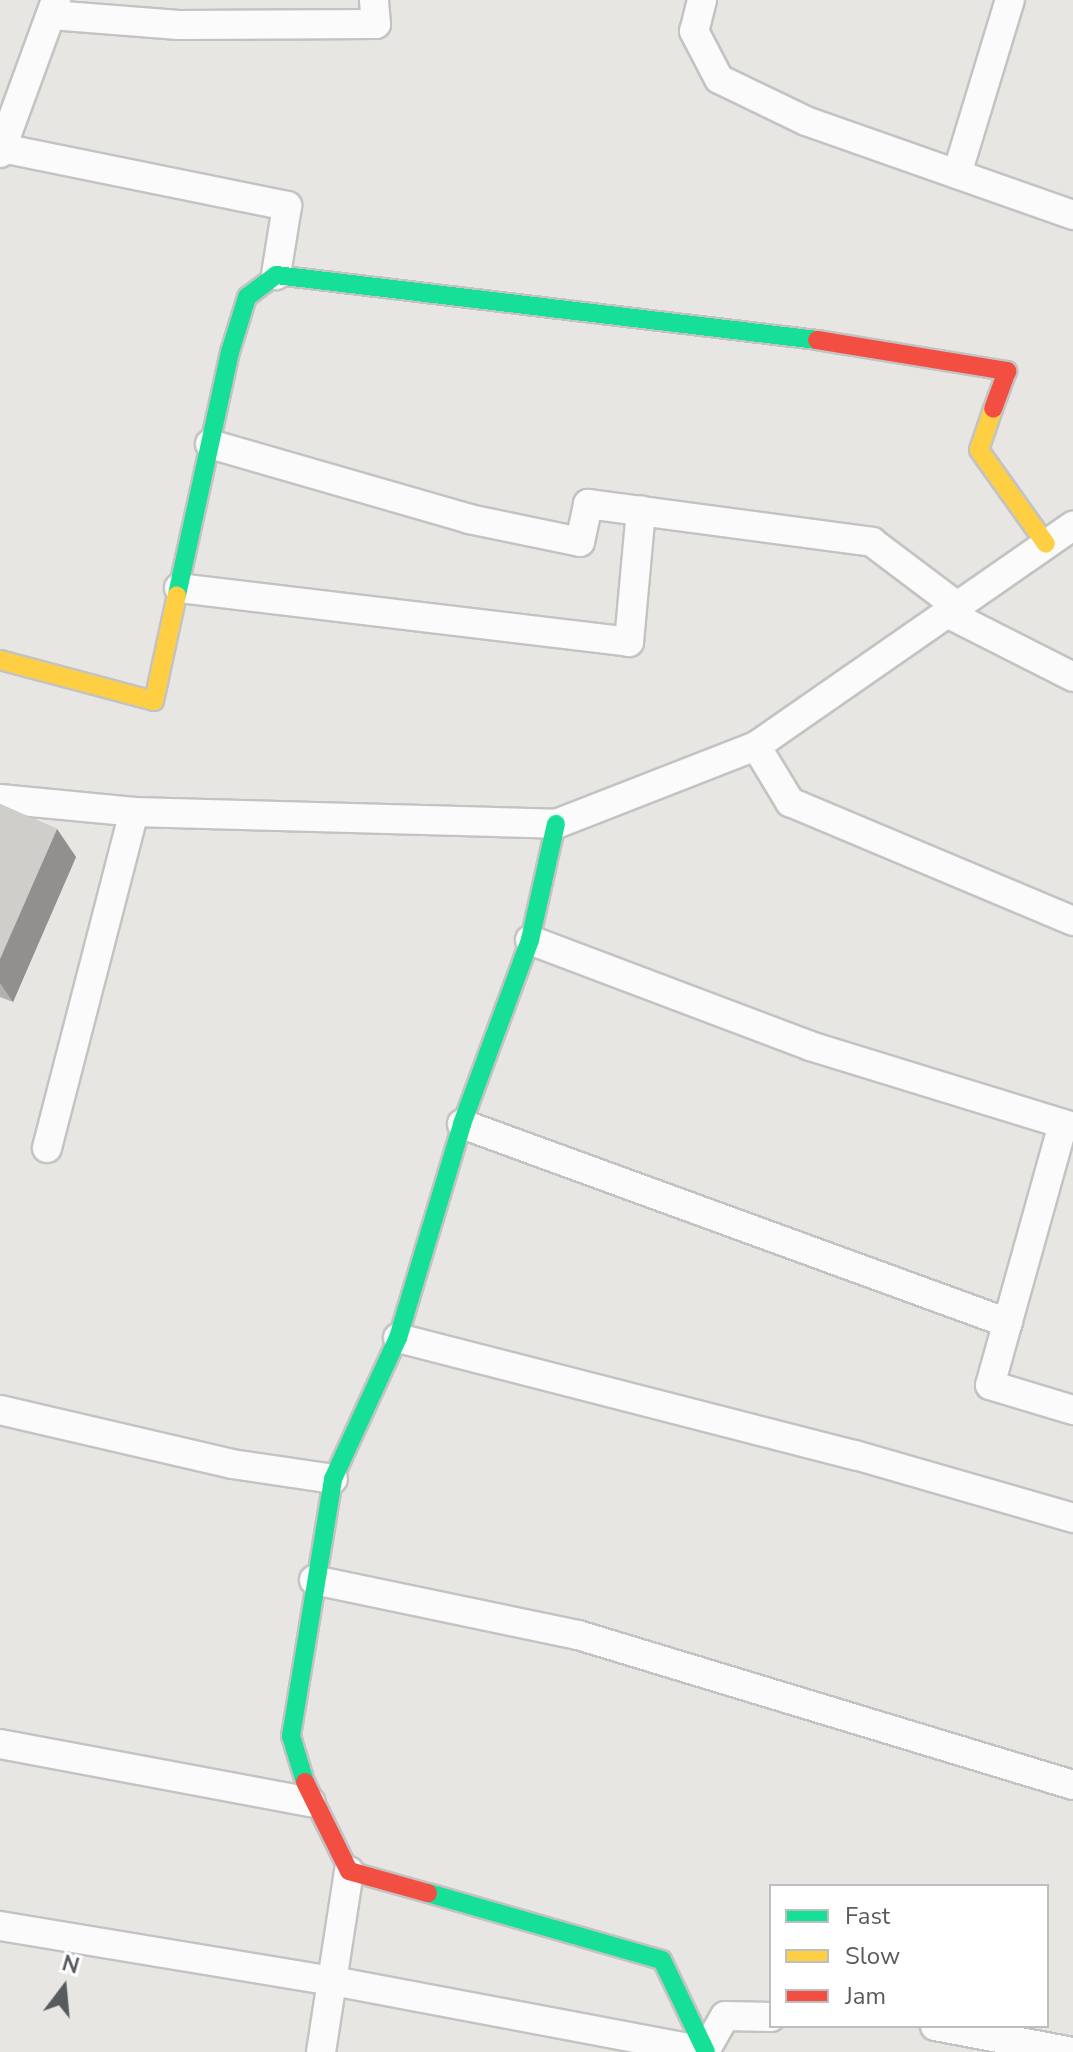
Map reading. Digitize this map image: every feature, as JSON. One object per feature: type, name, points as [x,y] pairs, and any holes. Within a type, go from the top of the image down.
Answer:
[{"type":"street","points":[[0,660],[154,701],[210,444],[247,297],[276,275],[287,206],[1,150],[9,101],[54,8],[179,25],[376,24],[374,0]]},
{"type":"street","points":[[702,0],[694,31],[719,79],[806,121],[1073,215]]},
{"type":"street","points":[[957,174],[1010,0]]},
{"type":"street","points":[[0,799],[134,812],[556,824],[756,746],[1062,537],[979,450],[1007,371],[900,350],[276,275]]},
{"type":"street","points":[[210,444],[469,519],[580,542],[588,504],[872,542],[952,610],[1073,677]]},
{"type":"street","points":[[179,588],[629,642],[641,511]]},
{"type":"street","points":[[756,746],[790,802],[1073,921]]},
{"type":"street","points":[[47,1148],[134,812]]},
{"type":"street","points":[[321,2052],[349,1871],[311,1802],[291,1736],[314,1580],[333,1479],[398,1338],[462,1124],[530,940],[556,824]]},
{"type":"street","points":[[530,940],[810,1046],[1068,1125],[990,1385],[1073,1410]]},
{"type":"street","points":[[462,1124],[1008,1323]]},
{"type":"street","points":[[398,1338],[855,1455],[1073,1518]]},
{"type":"street","points":[[0,1410],[232,1464],[333,1479]]},
{"type":"street","points":[[314,1580],[578,1635],[1073,1785]]},
{"type":"street","points":[[0,1744],[311,1802]]},
{"type":"street","points":[[349,1871],[662,1960],[705,2052]]},
{"type":"street","points":[[0,1926],[333,1981],[705,2052]]},
{"type":"street","points":[[705,2052],[725,2016],[769,2017]]},
{"type":"street","points":[[946,2028],[1072,2052]]},
{"type":"building","points":[[0,804],[57,829],[0,959]]},
{"type":"traffic: fast","points":[[177,595],[230,352],[247,297],[276,275],[817,340]]},
{"type":"traffic: fast","points":[[305,1782],[291,1736],[333,1479],[398,1338],[462,1124],[530,940],[556,824]]},
{"type":"traffic: fast","points":[[428,1893],[662,1960],[706,2052]]},
{"type":"traffic: slow","points":[[993,409],[979,450],[1046,544]]},
{"type":"traffic: slow","points":[[0,660],[154,701],[177,595]]},
{"type":"traffic: jam","points":[[817,340],[1007,371],[993,409]]},
{"type":"traffic: jam","points":[[305,1782],[349,1871],[428,1893]]}]
